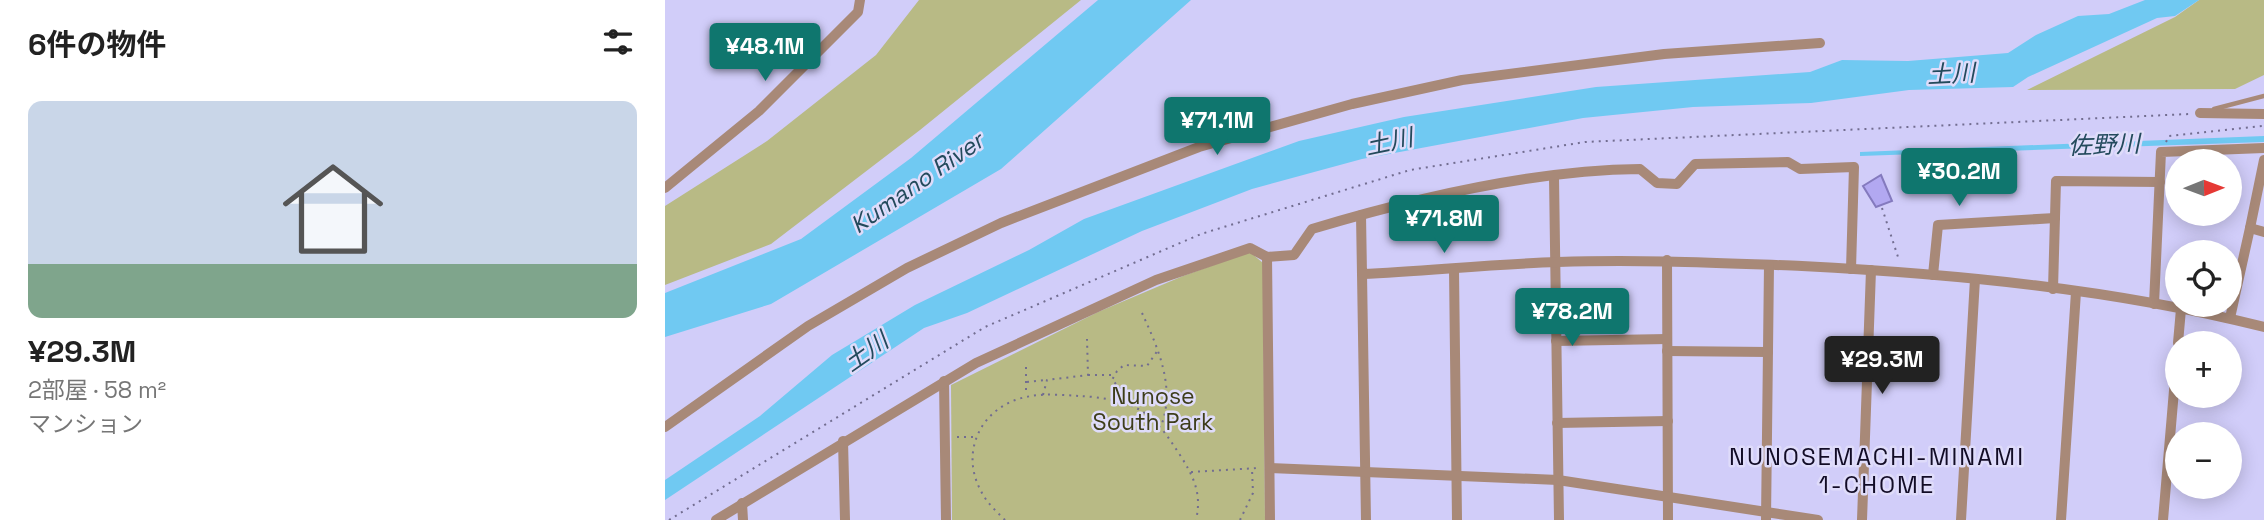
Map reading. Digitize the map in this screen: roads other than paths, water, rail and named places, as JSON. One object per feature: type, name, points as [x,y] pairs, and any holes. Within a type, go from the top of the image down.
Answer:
[{"type":"street","points":[[665,188],[759,111],[858,12],[860,0]]},
{"type":"street","points":[[665,427],[808,326],[907,268],[1001,223],[1199,147],[1352,103],[1462,79],[1664,54],[1820,43]]},
{"type":"street","points":[[2200,113],[2264,114]]},
{"type":"street","points":[[2154,304],[2161,152],[2264,148]]},
{"type":"street","points":[[2230,318],[2264,160]]},
{"type":"street","points":[[716,520],[944,381],[1173,278],[1250,248],[1267,257],[1294,255],[1312,229],[1444,195],[1597,170],[1640,169],[1657,183],[1677,184],[1695,164],[1788,162],[1800,169],[1854,167],[1851,269]]},
{"type":"street","points":[[1554,177],[1559,520]]},
{"type":"street","points":[[2053,289],[2056,181],[2160,182]]},
{"type":"street","points":[[1361,215],[1366,520]]},
{"type":"street","points":[[1933,275],[1938,225],[2055,218]]},
{"type":"street","points":[[2250,228],[2264,232]]},
{"type":"street","points":[[1267,257],[1271,520]]},
{"type":"street","points":[[1362,274],[1555,262],[1667,261],[1769,265],[1975,279],[2165,306]]},
{"type":"street","points":[[1667,261],[1668,520]]},
{"type":"street","points":[[1766,516],[1769,265]]},
{"type":"street","points":[[1454,270],[1457,520]]},
{"type":"street","points":[[1863,520],[1871,270]]},
{"type":"street","points":[[1961,520],[1975,279]]},
{"type":"street","points":[[2061,520],[2076,292]]},
{"type":"street","points":[[2225,317],[2264,327]]},
{"type":"street","points":[[1556,341],[1768,352]]},
{"type":"street","points":[[944,381],[946,520]]},
{"type":"street","points":[[2163,520],[2173,408]]},
{"type":"street","points":[[1557,423],[1668,421]]},
{"type":"street","points":[[843,441],[845,520]]},
{"type":"street","points":[[1270,468],[1558,480],[1766,516],[1818,520]]},
{"type":"street","points":[[742,503],[743,520]]},
{"type":"lane","points":[[2200,113],[2264,96]]},
{"type":"water","name":"Kumano River","points":[[1098,0],[1191,0],[1001,169],[771,304],[665,337],[665,293],[801,239],[911,158]]},
{"type":"water","name":"土川","points":[[2145,0],[2199,0],[2175,16],[2157,18],[2028,77],[2013,87],[1909,90],[1811,103],[1693,107],[1583,118],[1362,159],[1252,189],[1142,231],[967,313],[924,328],[665,500],[665,480],[760,416],[832,355],[915,305],[1029,250],[1084,219],[1299,141],[1404,117],[1596,87],[1810,72],[1842,60],[1908,61],[2008,53],[2036,35],[2078,16],[2109,14]]},
{"type":"water","name":"佐野川","points":[[2264,136],[2264,142],[1860,156],[1860,152]]},
{"type":"district","name":"NUNOSEMACHI-MINAMI 1-CHOME","points":[[1877,471]]},
{"type":"park label","name":"Nunose South Park","points":[[1153,409]]}]
